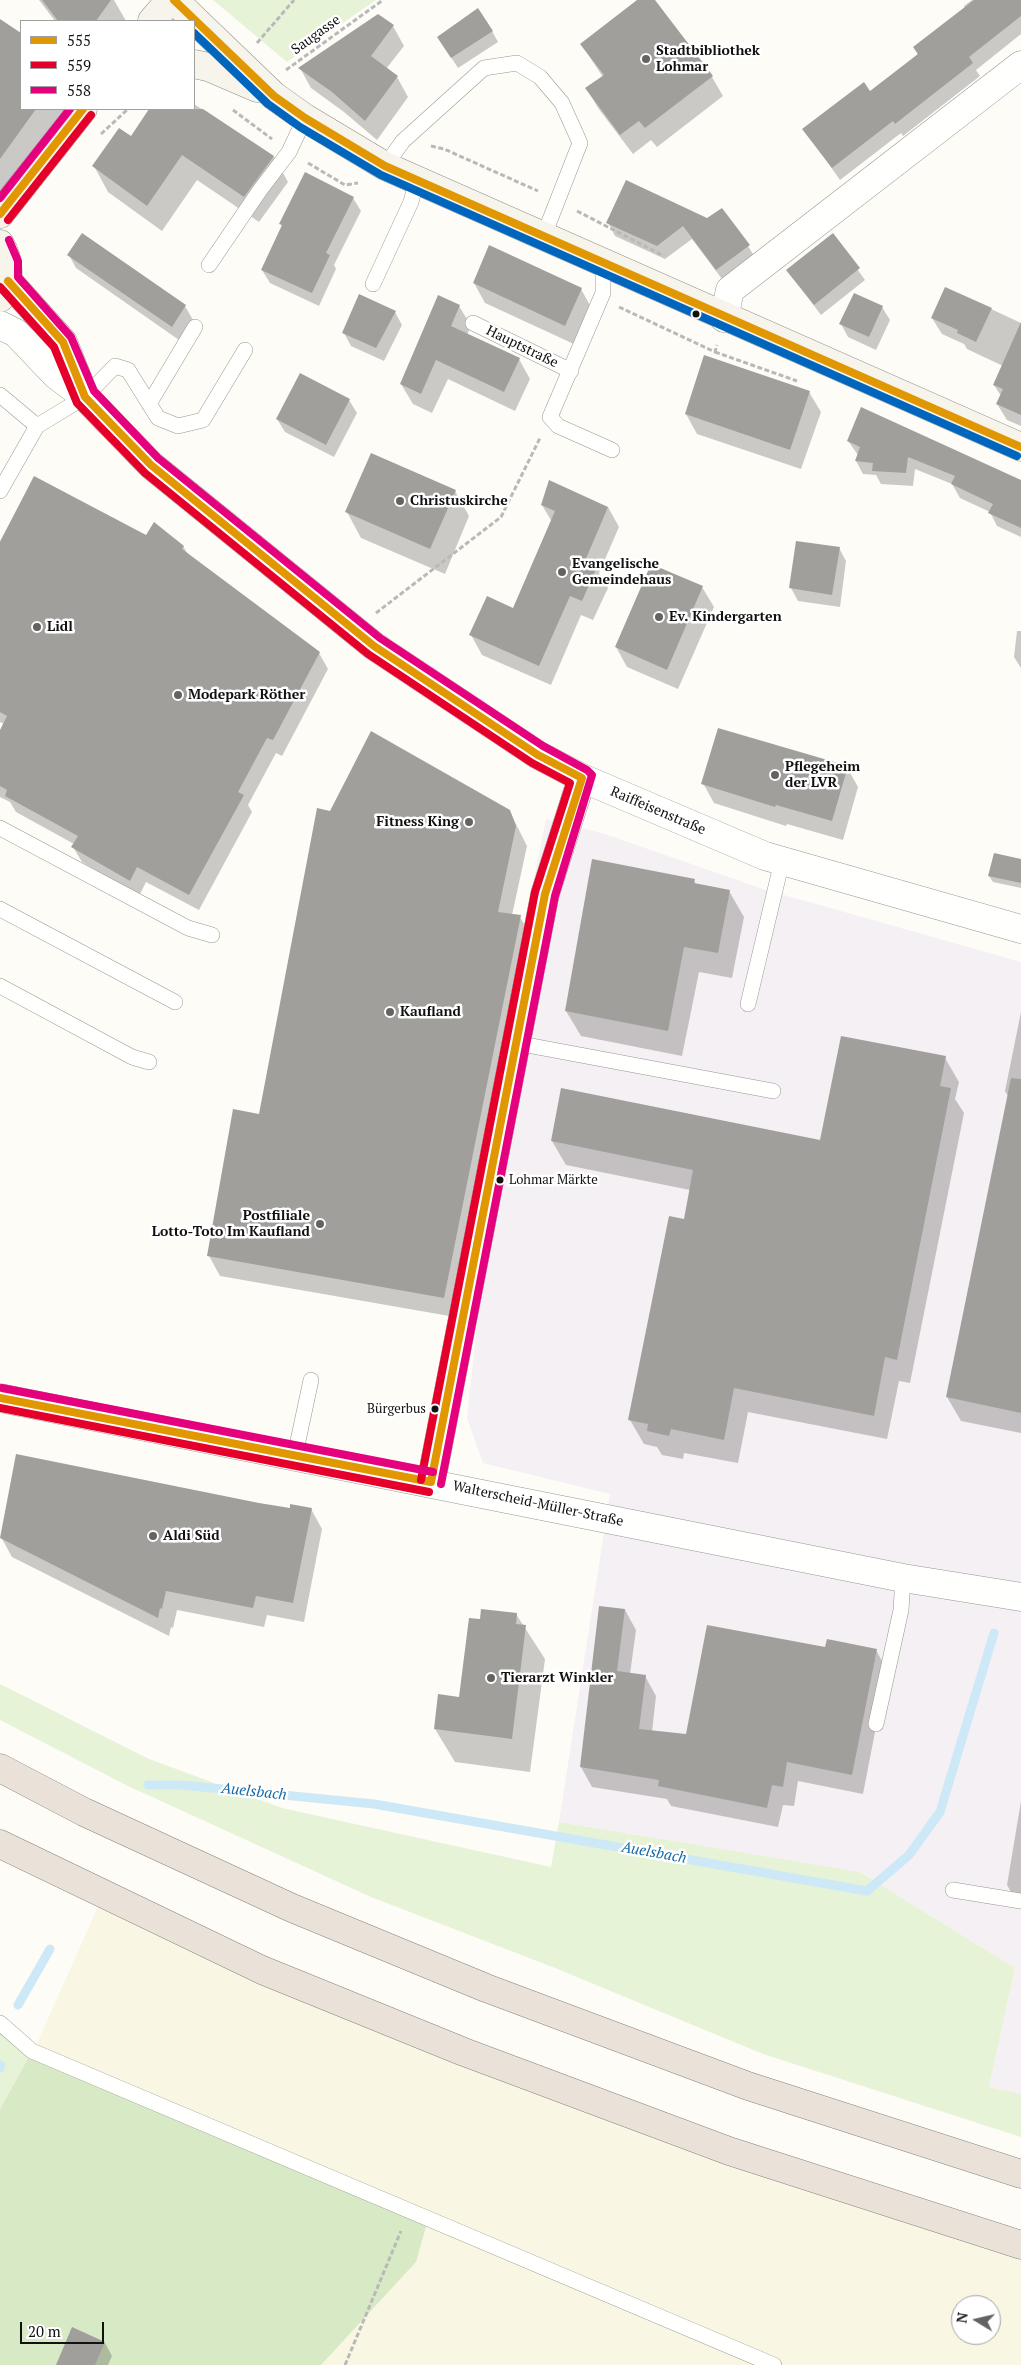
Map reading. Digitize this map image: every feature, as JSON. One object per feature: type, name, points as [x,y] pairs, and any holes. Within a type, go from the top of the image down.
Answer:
[{"type":"highway","points":[[0,1768],[84,1812],[292,1908],[486,1988],[748,2086],[1021,2174]]},
{"type":"highway","points":[[0,1844],[262,1970],[454,2048],[729,2151],[1021,2245]]},
{"type":"main road","points":[[153,20],[170,0]]},
{"type":"main road","points":[[174,0],[195,20]]},
{"type":"main road","points":[[195,20],[274,96],[305,118],[385,166],[544,235],[724,318],[1021,447]]},
{"type":"main road","points":[[195,64],[208,67],[274,96]]},
{"type":"main road","points":[[0,214],[82,110]]},
{"type":"main road","points":[[0,244],[8,262],[4,290]]},
{"type":"street","points":[[724,318],[730,290],[1021,65]]},
{"type":"street","name":"Raiffeisenstraße","points":[[4,290],[63,342],[85,397]]},
{"type":"street","name":"Raiffeisenstraße","points":[[0,324],[16,333],[56,375],[85,397],[151,465],[361,636],[538,755],[582,778],[765,856],[1021,929]]},
{"type":"street","points":[[431,1482],[545,894],[582,778]]},
{"type":"street","name":"Walterscheid-Müller-Straße","points":[[0,1398],[431,1482],[903,1578],[1021,1597]]},
{"type":"lane","points":[[385,166],[403,141],[484,68],[516,63],[540,77],[562,103],[580,143],[544,235]]},
{"type":"lane","points":[[209,265],[260,190],[289,152],[305,118]]},
{"type":"lane","points":[[373,284],[411,202],[417,180]]},
{"type":"lane","points":[[603,262],[603,293],[571,372],[550,417],[558,426],[612,450]]},
{"type":"lane","name":"Hauptstraße","points":[[472,323],[571,372]]},
{"type":"lane","points":[[149,404],[195,327]]},
{"type":"lane","points":[[0,491],[37,426],[85,397],[115,366],[128,370],[158,418],[178,426],[203,420],[245,350]]},
{"type":"lane","points":[[0,395],[37,426]]},
{"type":"lane","points":[[0,828],[188,928],[212,935]]},
{"type":"lane","points":[[748,1004],[782,861]]},
{"type":"lane","points":[[0,909],[175,1002]]},
{"type":"lane","points":[[0,986],[132,1057],[149,1062]]},
{"type":"lane","points":[[516,1044],[773,1091]]},
{"type":"lane","points":[[295,1455],[311,1380]]},
{"type":"lane","points":[[876,1724],[900,1610],[903,1578]]},
{"type":"lane","points":[[953,1890],[1021,1901]]},
{"type":"lane","points":[[0,2023],[32,2051],[352,2184],[409,2212],[774,2365]]},
{"type":"path","points":[[257,44],[294,0]]},
{"type":"path","name":"Saugasse","points":[[293,75],[286,70],[383,0]]},
{"type":"path","points":[[226,106],[289,152]]},
{"type":"path","points":[[97,139],[127,110]]},
{"type":"path","points":[[403,141],[444,149],[511,177],[670,259]]},
{"type":"path","points":[[361,636],[375,614],[501,517],[550,417]]},
{"type":"path","points":[[344,2365],[409,2212]]},
{"type":"shaded area","points":[[546,819],[602,833],[763,889],[1021,962],[1021,2094],[989,2087],[1015,1968],[860,1872],[559,1822],[610,1494],[483,1463],[467,1418],[514,979]]},
{"type":"shaded area","points":[[100,1902],[256,1975],[1021,2245],[1021,2365],[321,2365],[416,2262],[34,2050]]},
{"type":"green space","points":[[213,0],[376,0],[287,62]]},
{"type":"green space","points":[[0,1684],[149,1759],[282,1808],[551,1867],[559,1822],[860,1872],[1015,1968],[989,2087],[1021,2094],[1021,2137],[763,2054],[555,1968],[371,1897],[128,1786],[0,1720]]},
{"type":"green space","points":[[0,2022],[32,2051],[0,2109]]},
{"type":"green space","points":[[32,2051],[427,2223],[416,2262],[321,2365],[0,2365],[0,2109]]},
{"type":"building","points":[[42,0],[111,0],[97,20],[57,20]]},
{"type":"building","name":"Stadtbibliothek Lohmar","points":[[637,0],[655,0],[713,76],[645,128],[639,121],[620,135],[585,88],[604,75],[580,44]]},
{"type":"building","points":[[974,0],[1021,0],[1021,16],[969,57],[973,63],[895,124],[893,121],[832,168],[802,129],[864,82],[870,91],[918,54],[913,47]]},
{"type":"building","points":[[478,8],[493,31],[451,58],[437,37]]},
{"type":"building","points":[[378,14],[394,25],[371,56],[398,76],[365,121],[332,92],[298,68]]},
{"type":"building","points":[[0,19],[20,32],[20,110],[35,110],[0,159]]},
{"type":"building","points":[[203,109],[274,156],[244,197],[182,155],[147,206],[92,166],[119,128],[131,136],[148,110]]},
{"type":"building","points":[[305,172],[354,197],[326,253],[330,255],[312,293],[261,270],[282,225],[279,224]]},
{"type":"building","points":[[626,180],[707,218],[722,208],[750,245],[716,270],[683,226],[657,246],[606,223]]},
{"type":"building","points":[[82,233],[186,305],[172,327],[67,255]]},
{"type":"building","points":[[833,233],[860,268],[814,305],[786,270]]},
{"type":"building","points":[[489,245],[582,288],[565,326],[473,283]]},
{"type":"building","points":[[945,287],[992,308],[976,342],[957,333],[958,330],[931,318]]},
{"type":"building","points":[[854,293],[883,306],[869,337],[839,324]]},
{"type":"building","points":[[359,294],[396,311],[376,348],[342,333]]},
{"type":"building","points":[[438,295],[460,305],[451,326],[520,358],[504,392],[436,360],[421,394],[400,384]]},
{"type":"building","points":[[1021,322],[1021,415],[996,404],[1003,389],[993,385]]},
{"type":"building","points":[[704,355],[810,391],[790,450],[685,414]]},
{"type":"building","points":[[300,373],[350,399],[326,445],[276,419]]},
{"type":"building","points":[[861,407],[1021,480],[1021,528],[988,513],[993,504],[951,484],[955,476],[908,457],[906,473],[872,471],[873,463],[855,461],[860,447],[847,441]]},
{"type":"building","name":"Christuskirche","points":[[371,453],[456,490],[430,549],[345,512]]},
{"type":"building","name":"Modepark Röther","points":[[34,476],[146,535],[154,522],[184,546],[182,549],[320,652],[273,740],[267,738],[238,792],[244,795],[189,895],[137,867],[130,881],[71,847],[78,836],[5,796],[7,790],[0,786],[0,730],[7,716],[0,712],[0,542]]},
{"type":"building","name":"Evangelische Gemeindehaus","points":[[549,480],[608,507],[585,561],[597,567],[582,601],[570,596],[539,666],[469,635],[487,596],[513,608],[555,511],[541,505]]},
{"type":"building","points":[[796,541],[840,547],[832,595],[789,588]]},
{"type":"building","name":"Ev. Kindergarten","points":[[651,564],[703,586],[667,670],[615,647]]},
{"type":"building","name":"Pflegeheim der LVR","points":[[718,728],[848,766],[832,821],[776,805],[775,807],[701,784]]},
{"type":"building","name":"Kaufland","points":[[371,731],[510,810],[516,826],[498,912],[521,915],[444,1298],[207,1256],[233,1109],[259,1114],[317,808],[330,811]]},
{"type":"building","points":[[994,853],[1021,859],[1021,883],[988,876]]},
{"type":"building","points":[[592,859],[695,879],[694,883],[730,890],[718,953],[684,947],[668,1031],[565,1011]]},
{"type":"building","points":[[841,1036],[946,1056],[940,1086],[951,1088],[897,1360],[885,1357],[874,1416],[734,1388],[724,1440],[671,1429],[669,1436],[647,1431],[648,1424],[628,1420],[669,1216],[684,1219],[693,1170],[551,1141],[561,1088],[820,1140]]},
{"type":"building","points":[[1011,1078],[1021,1079],[1021,1413],[946,1397]]},
{"type":"building","name":"Aldi Süd","points":[[16,1454],[259,1503],[290,1508],[290,1504],[312,1508],[293,1603],[256,1596],[253,1608],[166,1591],[158,1618],[0,1538]]},
{"type":"building","points":[[599,1606],[625,1609],[617,1671],[646,1675],[639,1729],[686,1734],[707,1625],[825,1647],[827,1639],[877,1649],[852,1775],[787,1762],[783,1787],[772,1785],[767,1808],[658,1786],[659,1780],[580,1767]]},
{"type":"building","name":"Tierarzt Winkler","points":[[481,1609],[517,1613],[516,1624],[526,1625],[512,1739],[434,1729],[438,1694],[459,1697],[469,1618],[480,1619]]},
{"type":"building","points":[[72,2327],[105,2342],[95,2365],[56,2365]]},
{"type":"waterway","name":"Auelsbach","points":[[148,1785],[182,1785],[374,1804],[867,1891],[909,1855],[940,1812],[994,1633]]},
{"type":"waterway","name":"Auelsbach","points":[[18,2005],[50,1949]]},
{"type":"transit line","name":"555","points":[[174,0],[195,20]]},
{"type":"transit line","name":"555","points":[[195,20],[274,96],[305,118],[385,166],[1021,447]]},
{"type":"transit line","points":[[195,34],[268,104],[300,127],[381,175],[1017,456]]},
{"type":"transit line","name":"558","points":[[0,198],[69,110]]},
{"type":"transit line","name":"555","points":[[0,214],[82,110]]},
{"type":"transit line","name":"559","points":[[8,220],[91,115]]},
{"type":"transit line","name":"558","points":[[9,240],[18,261],[18,277],[71,337],[94,391],[158,458],[380,638],[543,746],[587,770],[592,775],[555,896],[441,1484]]},
{"type":"transit line","name":"555","points":[[0,1398],[431,1482],[545,894],[582,778],[538,755],[374,646],[151,465],[85,397],[63,342],[8,281]]},
{"type":"transit line","name":"559","points":[[0,287],[54,347],[77,403],[145,473],[368,654],[532,763],[570,783],[535,892],[421,1480]]},
{"type":"transit line","name":"558","points":[[2,1388],[433,1472]]},
{"type":"transit line","name":"559","points":[[0,1408],[429,1492]]},
{"type":"place","name":"Stadtbibliothek Lohmar","points":[[646,59]]},
{"type":"place","name":"Christuskirche","points":[[400,501]]},
{"type":"place","name":"Evangelische Gemeindehaus","points":[[562,572]]},
{"type":"place","name":"Ev. Kindergarten","points":[[659,617]]},
{"type":"place","name":"Lidl","points":[[37,627]]},
{"type":"place","name":"Modepark Röther","points":[[178,695]]},
{"type":"place","name":"Pflegeheim der LVR","points":[[775,775]]},
{"type":"place","name":"Fitness King","points":[[469,822]]},
{"type":"place","name":"Kaufland","points":[[390,1012]]},
{"type":"place","name":"Lohmar Märkte","points":[[500,1180]]},
{"type":"place","name":"Postfiliale Lotto-Toto Im Kaufland","points":[[320,1224]]},
{"type":"place","name":"Bürgerbus","points":[[435,1409]]},
{"type":"place","name":"Aldi Süd","points":[[153,1536]]},
{"type":"place","name":"Tierarzt Winkler","points":[[491,1678]]}]
